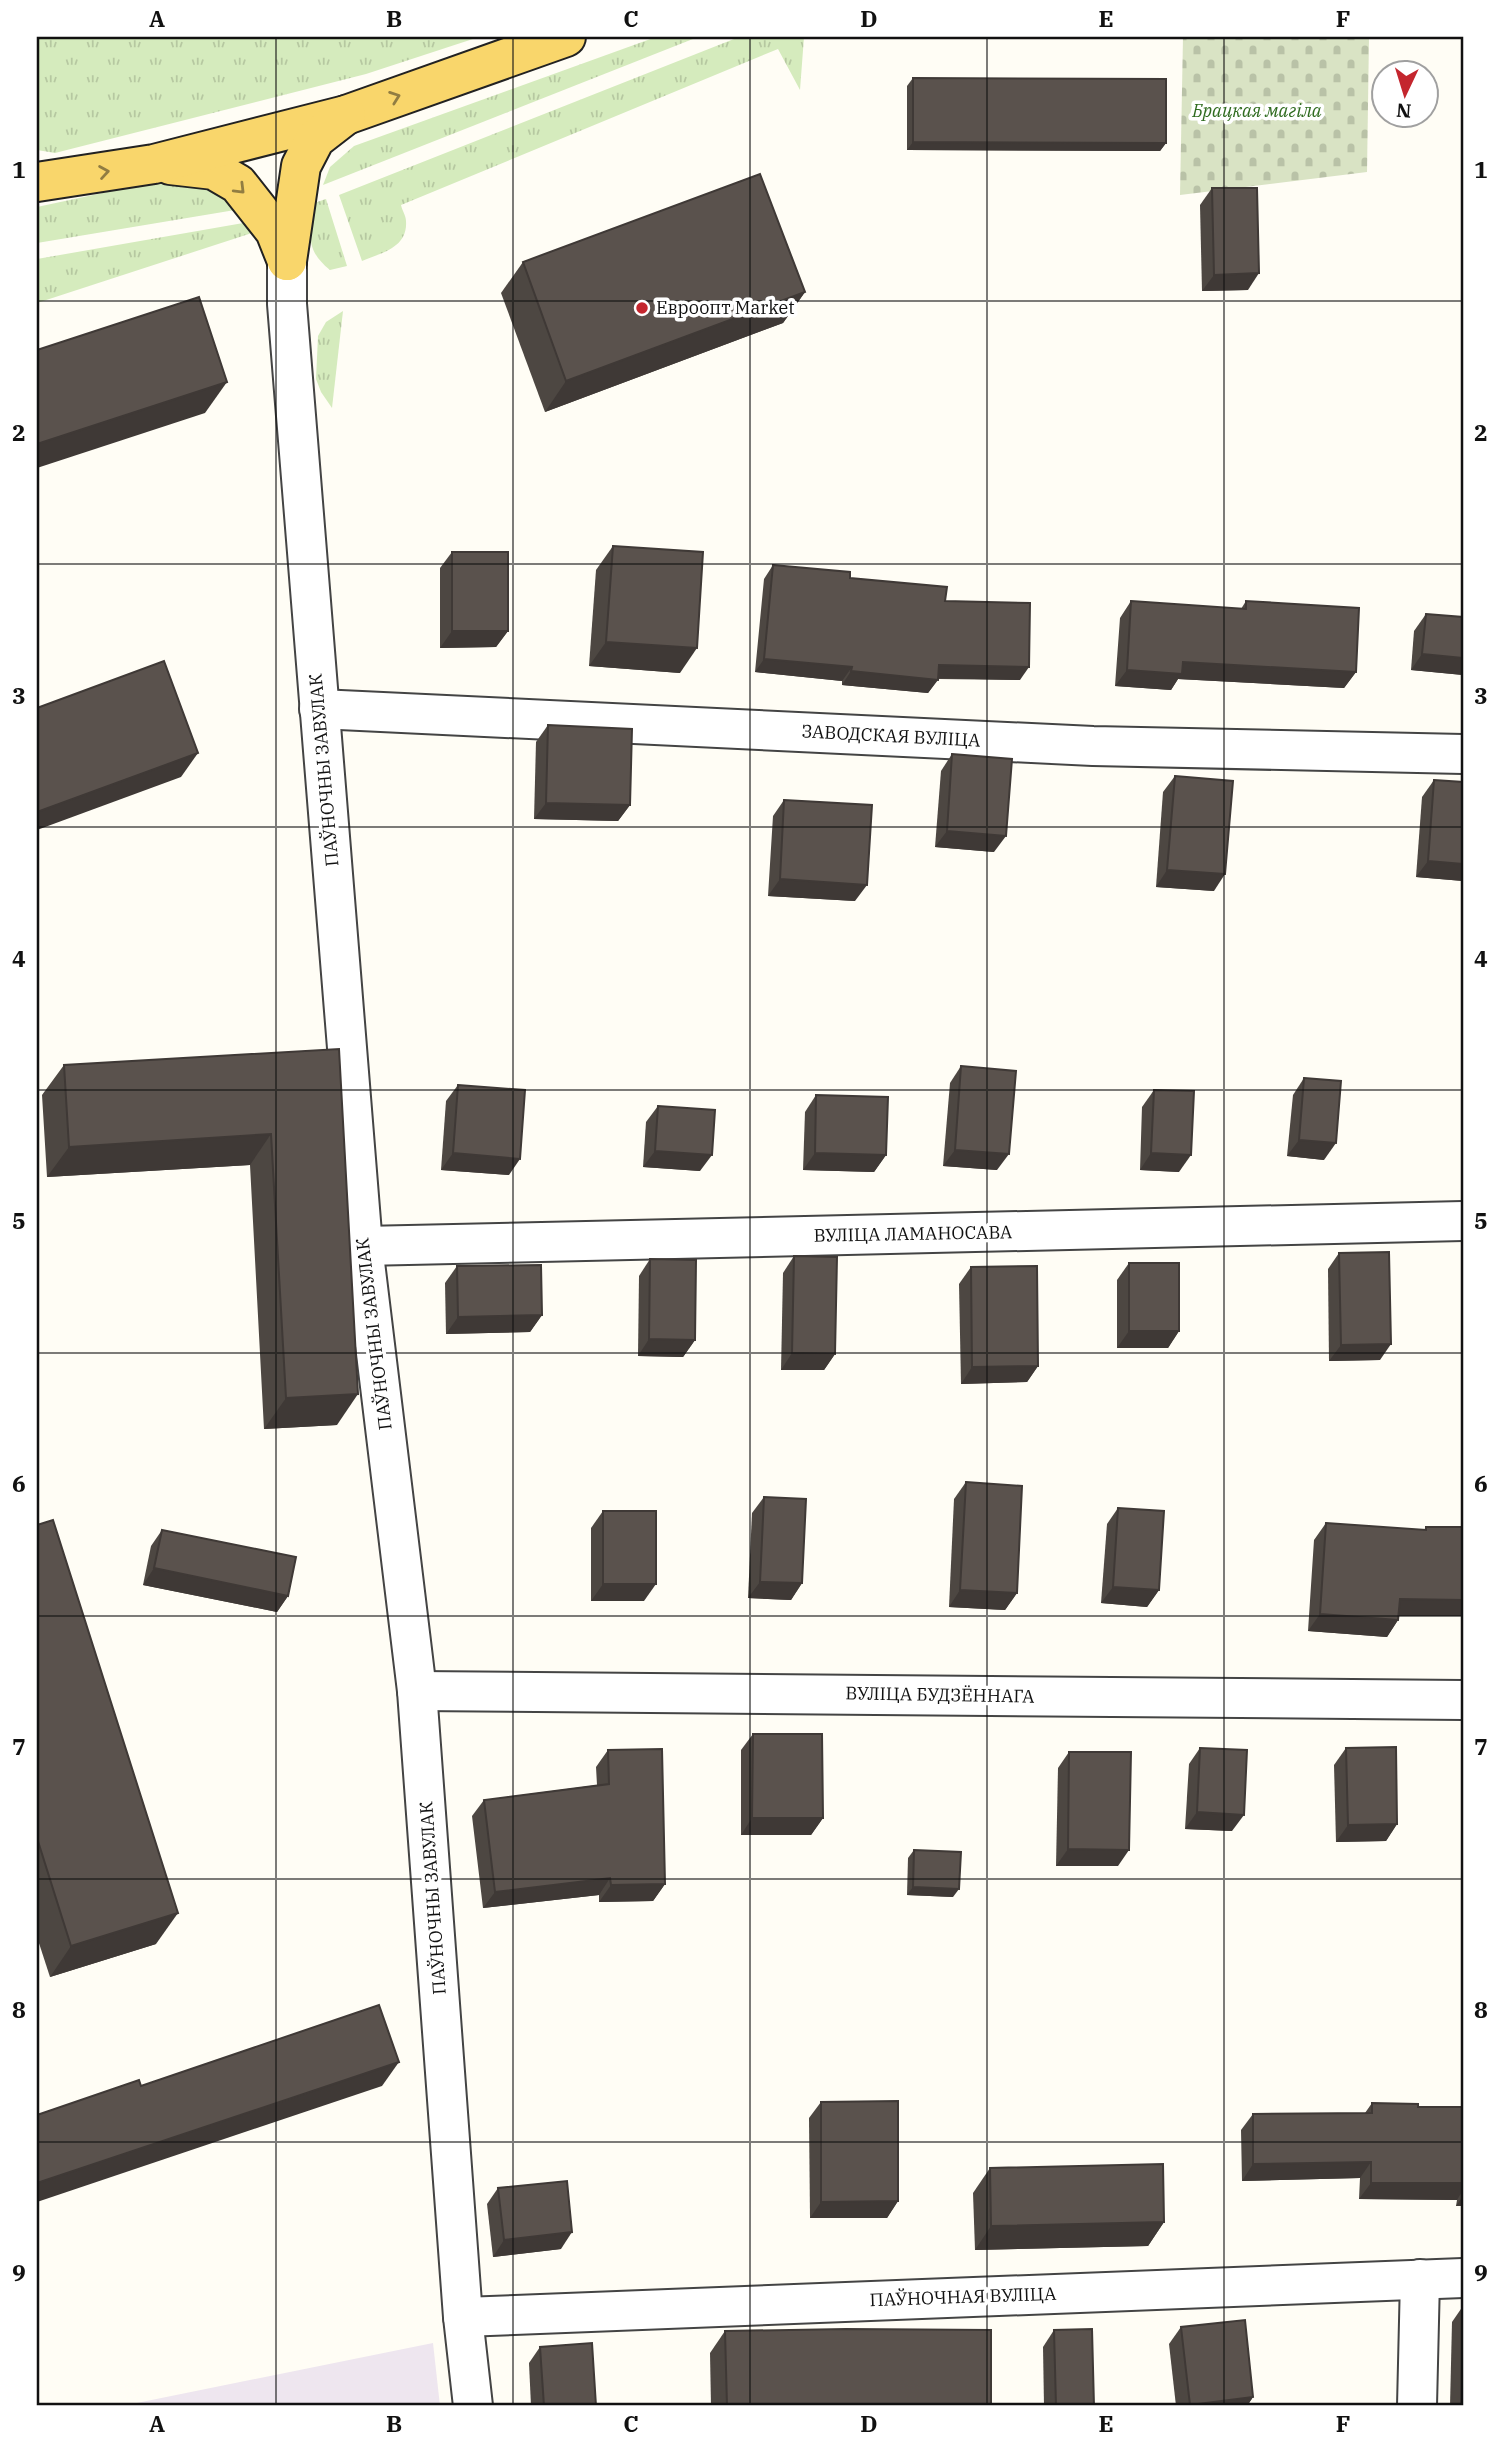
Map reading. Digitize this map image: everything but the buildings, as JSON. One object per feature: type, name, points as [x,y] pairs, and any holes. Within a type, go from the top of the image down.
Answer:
[{"type":"main road","points":[[37,183],[154,164],[346,115],[566,37]]},
{"type":"main road","points":[[287,261],[301,166],[315,139],[346,115]]},
{"type":"main road","points":[[154,164],[214,170],[239,184],[275,231],[287,261]]},
{"type":"street","name":"ПАЎНОЧНЫ ЗАВУЛАК","points":[[287,261],[287,304],[363,1246],[417,1690],[463,2317],[473,2406]]},
{"type":"street","name":"ЗАВОДСКАЯ ВУЛІЦА","points":[[319,709],[1093,746],[1463,754]]},
{"type":"street","name":"ВУЛІЦА ЛАМАНОСАВА","points":[[363,1246],[1463,1221]]},
{"type":"street","name":"ВУЛІЦА БУДЗЁННАГА","points":[[417,1690],[1463,1700]]},
{"type":"street","name":"ПАЎНОЧНАЯ ВУЛІЦА","points":[[463,2317],[1463,2278]]},
{"type":"street","points":[[1417,2406],[1420,2279]]},
{"type":"shaded area","points":[[433,2343],[440,2406],[122,2406]]},
{"type":"green space","points":[[37,37],[479,37],[366,74],[55,153],[37,150]]},
{"type":"green space","points":[[656,37],[698,37],[323,185],[330,167],[354,146]]},
{"type":"green space","points":[[739,37],[804,37],[800,90],[778,49],[401,205],[406,221],[403,238],[385,252],[362,261],[339,195]]},
{"type":"green space","name":"Брацкая магіла","points":[[1183,37],[1369,37],[1367,172],[1180,195]]},
{"type":"green space","points":[[163,180],[206,186],[241,209],[37,243],[37,207]]},
{"type":"green space","points":[[326,199],[347,266],[330,270],[316,255],[311,240],[314,203]]},
{"type":"green space","points":[[249,222],[255,232],[37,303],[37,259]]},
{"type":"green space","points":[[343,311],[332,408],[316,379],[318,336],[326,322]]},
{"type":"place","name":"Евроопт Market","points":[[642,308]]}]
